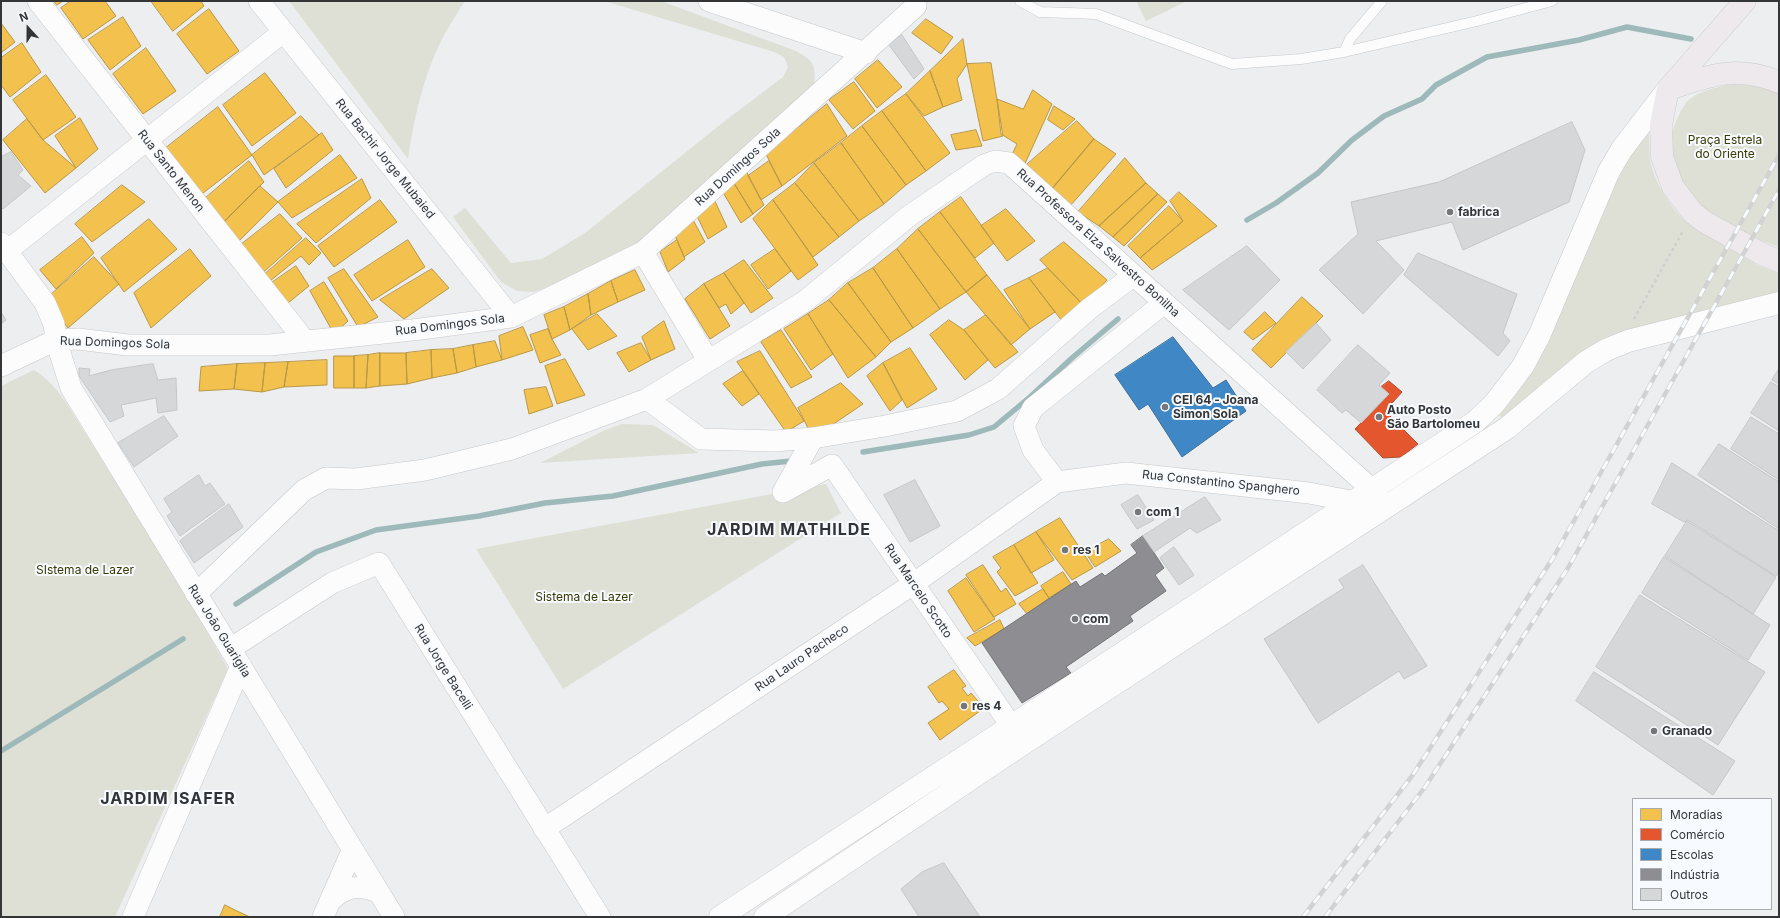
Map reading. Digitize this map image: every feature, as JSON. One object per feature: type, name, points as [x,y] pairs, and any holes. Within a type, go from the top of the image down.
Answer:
[{"type":"main road","points":[[765,917],[1024,743],[1370,500],[1475,422],[1494,404],[1515,376],[1539,336],[1609,171],[1622,149],[1668,89],[1745,1]]},
{"type":"main road","points":[[1668,89],[1708,76],[1730,72],[1761,76],[1779,82]]},
{"type":"main road","points":[[1668,89],[1661,125],[1662,157],[1673,188],[1693,213],[1705,222],[1760,253],[1779,261]]},
{"type":"main road","points":[[720,917],[1007,720],[1370,500],[1507,428],[1586,362],[1606,350],[1628,341],[1779,303]]},
{"type":"street","name":"Rua Santo Menon","points":[[38,1],[305,341]]},
{"type":"street","name":"Rua Bachir Jorge Mubaied","points":[[260,1],[283,32],[511,317]]},
{"type":"street","points":[[709,1],[866,52]]},
{"type":"street","name":"Rua Domingos Sola","points":[[1,366],[56,340],[78,339],[128,345],[270,345],[511,317],[643,252],[916,6]]},
{"type":"street","points":[[4,247],[147,140],[283,32]]},
{"type":"street","name":"Rua Professora Elza Salvestro Bonilha","points":[[196,594],[304,490],[326,478],[356,479],[425,470],[512,449],[647,399],[805,301],[909,216],[984,165],[995,161],[1009,163],[1133,276],[1164,302],[1370,500]]},
{"type":"street","name":"Rua João Guariglia","points":[[4,247],[46,303],[54,324],[56,340],[71,388],[263,702],[352,851],[394,917]]},
{"type":"street","points":[[643,252],[708,360]]},
{"type":"street","points":[[647,399],[701,439],[774,441],[813,438],[885,426],[957,411],[998,389],[1089,309],[1133,276]]},
{"type":"street","points":[[1057,482],[1033,450],[1024,426],[1033,408],[1164,302]]},
{"type":"street","name":"Rua Marcelo Scotto","points":[[813,438],[783,492],[832,465],[1024,743]]},
{"type":"street","name":"Rua Constantino Spanghero","points":[[1057,482],[1126,473],[1370,500]]},
{"type":"street","name":"Rua Lauro Pacheco","points":[[544,829],[913,584],[1057,482]]},
{"type":"street","name":"Rua Jorge Bacelli","points":[[235,657],[332,584],[379,563],[600,917]]},
{"type":"street","points":[[133,917],[223,706],[235,657]]},
{"type":"street","points":[[223,706],[232,700],[245,697],[252,697],[263,702]]},
{"type":"street","points":[[326,909],[352,851]]},
{"type":"street","points":[[326,909],[344,889],[367,888],[378,892]]},
{"type":"lane","points":[[1020,1],[1040,12],[1096,14],[1232,64],[1301,59],[1344,52],[1477,21],[1552,1]]},
{"type":"lane","points":[[1344,52],[1350,39],[1382,1]]},
{"type":"path","points":[[1628,341],[1627,332],[1693,213]]},
{"type":"green space","points":[[289,1],[465,1],[444,36],[429,69],[416,113],[408,159]]},
{"type":"green space","points":[[604,1],[661,1],[796,51],[807,58],[812,64],[815,73],[814,86],[645,237],[605,265],[566,282],[533,292],[517,291],[501,282],[453,217],[465,208],[511,263],[542,259],[585,233],[721,124],[783,77],[788,67],[784,57],[774,52]]},
{"type":"green space","points":[[1136,1],[1187,1],[1146,21]]},
{"type":"green space","name":"Praça Estrela do Oriente","points":[[1738,83],[1767,87],[1779,93],[1779,247],[1760,240],[1734,227],[1700,207],[1687,192],[1681,182],[1673,160],[1671,149],[1674,126],[1686,103],[1691,98],[1702,92],[1713,88]]},
{"type":"green space","points":[[1648,129],[1652,169],[1663,193],[1673,208],[1685,221],[1757,265],[1779,273],[1779,292],[1757,301],[1627,333],[1502,420],[1498,412],[1627,161]]},
{"type":"green space","name":"SIstema de Lazer","points":[[34,370],[56,389],[67,404],[186,594],[228,669],[115,917],[1,917],[1,386]]},
{"type":"green space","points":[[622,424],[653,425],[699,453],[540,463],[605,430]]},
{"type":"green space","name":"Sistema de Lazer","points":[[826,484],[841,513],[563,689],[476,549]]},
{"type":"building: Moradias","points":[[54,1],[63,1],[57,5]]},
{"type":"building: Moradias","points":[[71,1],[105,1],[116,16],[83,39],[61,8]]},
{"type":"building: Moradias","points":[[151,1],[201,1],[204,6],[173,31]]},
{"type":"building: Moradias","points":[[209,9],[239,51],[207,74],[177,34]]},
{"type":"building: Moradias","points":[[123,17],[141,46],[110,70],[88,40]]},
{"type":"building: Moradias","points":[[926,19],[953,37],[941,54],[912,33]]},
{"type":"building: Moradias","points":[[1,23],[15,42],[1,53]]},
{"type":"building: Moradias","points":[[963,39],[967,64],[957,79],[962,100],[943,107],[930,71]]},
{"type":"building: Moradias","points":[[22,43],[41,72],[10,97],[1,85],[1,58]]},
{"type":"building: Moradias","points":[[146,48],[176,91],[143,114],[113,74]]},
{"type":"building: Moradias","points":[[878,60],[902,87],[877,108],[855,79]]},
{"type":"building: Moradias","points":[[991,63],[1003,136],[983,141],[967,64]]},
{"type":"building: Moradias","points":[[930,71],[943,107],[924,116],[906,94]]},
{"type":"building: Moradias","points":[[265,73],[296,113],[252,146],[223,105]]},
{"type":"building: Moradias","points":[[46,75],[76,117],[43,140],[13,100]]},
{"type":"building: Moradias","points":[[854,82],[875,111],[853,129],[829,100]]},
{"type":"building: Moradias","points":[[1033,90],[1052,104],[1023,168],[1009,161],[1017,144],[1001,134],[997,99],[1023,109]]},
{"type":"building: Moradias","points":[[906,94],[950,153],[926,171],[882,111]]},
{"type":"building: Moradias","points":[[827,104],[847,136],[782,186],[766,154]]},
{"type":"building: Moradias","points":[[1054,106],[1075,119],[1063,130],[1048,120]]},
{"type":"building: Moradias","points":[[218,107],[252,155],[198,197],[162,151]]},
{"type":"building: Moradias","points":[[882,111],[926,171],[906,185],[862,126]]},
{"type":"building: Moradias","points":[[301,116],[319,135],[264,175],[252,155]]},
{"type":"building: Moradias","points":[[80,118],[98,149],[76,168],[55,136]]},
{"type":"building: Moradias","points":[[27,119],[43,140],[76,168],[45,193],[3,140]]},
{"type":"building: Moradias","points":[[1077,121],[1094,139],[1052,189],[1023,168]]},
{"type":"building: Moradias","points":[[862,126],[906,185],[884,204],[841,143]]},
{"type":"building: Moradias","points":[[976,130],[982,146],[956,150],[951,135]]},
{"type":"building: Moradias","points":[[322,133],[333,150],[286,188],[274,169]]},
{"type":"building: Moradias","points":[[1094,139],[1116,154],[1070,206],[1052,189]]},
{"type":"building: Moradias","points":[[841,143],[884,204],[859,221],[814,163]]},
{"type":"building: Moradias","points":[[340,155],[357,178],[292,218],[278,202]]},
{"type":"building: Moradias","points":[[1125,158],[1146,183],[1099,226],[1078,212]]},
{"type":"building: Moradias","points":[[249,161],[264,182],[222,224],[202,201]]},
{"type":"building: Moradias","points":[[769,161],[782,186],[761,200],[748,176]]},
{"type":"building: Moradias","points":[[814,163],[859,221],[839,237],[795,183]]},
{"type":"building: Moradias","points":[[745,169],[764,205],[753,214],[732,180]]},
{"type":"building: Moradias","points":[[362,179],[371,198],[316,243],[297,224]]},
{"type":"building: Moradias","points":[[732,180],[753,214],[741,223],[721,189]]},
{"type":"building: Moradias","points":[[795,183],[839,237],[813,257],[773,200]]},
{"type":"building: Moradias","points":[[1146,183],[1158,194],[1113,237],[1099,226]]},
{"type":"building: Moradias","points":[[122,185],[145,202],[92,242],[75,224]]},
{"type":"building: Moradias","points":[[260,186],[278,202],[235,245],[222,224]]},
{"type":"building: Moradias","points":[[1179,192],[1217,226],[1152,270],[1140,258],[1183,221],[1170,201]]},
{"type":"building: Moradias","points":[[1158,194],[1167,202],[1124,246],[1113,237]]},
{"type":"building: Moradias","points":[[713,197],[727,227],[708,239],[696,214]]},
{"type":"building: Moradias","points":[[961,197],[994,243],[975,258],[940,212]]},
{"type":"building: Moradias","points":[[380,200],[397,222],[334,267],[318,246]]},
{"type":"building: Moradias","points":[[773,200],[818,265],[798,280],[753,219]]},
{"type":"building: Moradias","points":[[1169,206],[1183,221],[1140,258],[1128,246]]},
{"type":"building: Moradias","points":[[1006,209],[1035,241],[1007,261],[981,226]]},
{"type":"building: Moradias","points":[[940,212],[987,275],[966,292],[918,229]]},
{"type":"building: Moradias","points":[[280,214],[302,238],[259,276],[238,247]]},
{"type":"building: Moradias","points":[[692,218],[705,242],[684,257],[674,233]]},
{"type":"building: Moradias","points":[[149,219],[177,249],[124,292],[101,258]]},
{"type":"building: Moradias","points":[[918,229],[966,292],[940,309],[897,249]]},
{"type":"building: Moradias","points":[[82,237],[94,253],[56,289],[40,270]]},
{"type":"building: Moradias","points":[[306,238],[321,253],[309,265],[301,256],[270,281],[265,274]]},
{"type":"building: Moradias","points":[[408,240],[425,267],[372,301],[354,275]]},
{"type":"building: Moradias","points":[[677,240],[685,259],[668,272],[660,252]]},
{"type":"building: Moradias","points":[[1064,242],[1107,280],[1084,306],[1040,260]]},
{"type":"building: Moradias","points":[[190,249],[211,276],[151,328],[134,293]]},
{"type":"building: Moradias","points":[[775,249],[791,271],[768,289],[751,265]]},
{"type":"building: Moradias","points":[[897,249],[940,309],[913,328],[873,268]]},
{"type":"building: Moradias","points":[[94,257],[119,284],[68,328],[46,299]]},
{"type":"building: Moradias","points":[[744,260],[773,298],[751,313],[724,273]]},
{"type":"building: Moradias","points":[[296,266],[309,286],[283,307],[267,286]]},
{"type":"building: Moradias","points":[[873,268],[913,328],[891,342],[848,283]]},
{"type":"building: Moradias","points":[[1048,268],[1084,306],[1062,321],[1029,278]]},
{"type":"building: Moradias","points":[[344,269],[378,317],[358,327],[328,278]]},
{"type":"building: Moradias","points":[[432,269],[449,288],[404,319],[380,300]]},
{"type":"building: Moradias","points":[[635,270],[645,290],[618,302],[611,281]]},
{"type":"building: Moradias","points":[[724,273],[744,303],[731,314],[726,304],[719,308],[704,284]]},
{"type":"building: Moradias","points":[[987,275],[1030,329],[1011,345],[966,292]]},
{"type":"building: Moradias","points":[[1029,278],[1055,312],[1030,329],[1004,290]]},
{"type":"building: Moradias","points":[[611,281],[618,302],[591,315],[588,294]]},
{"type":"building: Moradias","points":[[324,282],[348,321],[334,334],[310,291]]},
{"type":"building: Moradias","points":[[848,283],[891,342],[876,357],[829,300]]},
{"type":"building: Moradias","points":[[704,284],[730,326],[710,339],[685,299]]},
{"type":"building: Moradias","points":[[588,294],[591,315],[570,330],[564,307]]},
{"type":"building: Moradias","points":[[1302,297],[1323,316],[1271,368],[1252,350]]},
{"type":"building: Moradias","points":[[829,300],[876,357],[848,378],[808,314]]},
{"type":"building: Moradias","points":[[564,307],[570,330],[552,339],[544,315]]},
{"type":"building: Moradias","points":[[1265,312],[1276,323],[1253,340],[1244,332]]},
{"type":"building: Moradias","points":[[597,314],[617,336],[588,350],[572,329]]},
{"type":"building: Moradias","points":[[808,314],[833,354],[811,370],[784,329]]},
{"type":"building: Moradias","points":[[986,315],[1018,352],[995,368],[964,330]]},
{"type":"building: Moradias","points":[[949,320],[964,330],[988,360],[965,380],[930,335]]},
{"type":"building: Moradias","points":[[664,321],[675,349],[651,360],[642,337]]},
{"type":"building: Moradias","points":[[523,327],[533,350],[502,360],[499,336]]},
{"type":"building: Moradias","points":[[548,329],[561,355],[540,363],[530,335]]},
{"type":"building: Moradias","points":[[781,330],[812,377],[791,388],[761,342]]},
{"type":"building: Moradias","points":[[495,341],[502,360],[476,367],[473,345]]},
{"type":"building: Moradias","points":[[641,343],[651,360],[629,372],[617,353]]},
{"type":"building: Moradias","points":[[473,345],[476,367],[457,373],[453,349]]},
{"type":"building: Moradias","points":[[910,348],[937,389],[907,408],[883,363]]},
{"type":"building: Moradias","points":[[453,349],[457,373],[432,378],[431,350]]},
{"type":"building: Moradias","points":[[431,350],[432,378],[407,384],[406,353]]},
{"type":"building: Moradias","points":[[760,351],[804,421],[786,432],[737,362]]},
{"type":"building: Moradias","points":[[380,353],[406,353],[407,384],[380,386]]},
{"type":"building: Moradias","points":[[380,353],[380,386],[366,388],[368,355]]},
{"type":"building: Moradias","points":[[368,355],[366,388],[354,388],[354,356]]},
{"type":"building: Moradias","points":[[334,356],[354,356],[354,388],[334,388]]},
{"type":"building: Moradias","points":[[565,359],[585,395],[557,404],[545,366]]},
{"type":"building: Moradias","points":[[327,360],[327,385],[284,387],[288,362]]},
{"type":"building: Moradias","points":[[288,362],[284,387],[262,392],[265,363]]},
{"type":"building: Moradias","points":[[265,363],[262,392],[234,389],[237,364]]},
{"type":"building: Moradias","points":[[883,363],[902,400],[890,411],[867,376]]},
{"type":"building: Moradias","points":[[237,364],[234,389],[199,391],[201,367]]},
{"type":"building: Moradias","points":[[743,371],[759,394],[742,406],[723,384]]},
{"type":"building: Moradias","points":[[841,383],[863,404],[813,438],[798,408]]},
{"type":"building: Moradias","points":[[546,387],[553,406],[529,414],[524,390]]},
{"type":"building: Moradias","name":"res 1","points":[[1060,518],[1093,568],[1072,580],[1036,532]]},
{"type":"building: Moradias","name":"res 1","points":[[1036,532],[1054,560],[1031,573],[1014,545]]},
{"type":"building: Moradias","name":"res 1","points":[[1109,539],[1121,551],[1095,567],[1085,552]]},
{"type":"building: Moradias","points":[[1014,545],[1038,583],[1015,596],[997,572],[1001,568],[993,557]]},
{"type":"building: Moradias","points":[[983,565],[1001,592],[1006,588],[1016,604],[994,617],[966,575]]},
{"type":"building: Moradias","name":"res 1","points":[[1063,572],[1071,584],[1049,598],[1041,586]]},
{"type":"building: Moradias","points":[[966,578],[995,619],[974,632],[948,591]]},
{"type":"building: Moradias","points":[[1043,589],[1049,598],[1027,614],[1019,604]]},
{"type":"building: Moradias","points":[[1000,620],[1004,629],[975,646],[967,638]]},
{"type":"building: Moradias","name":"res 4","points":[[954,670],[966,686],[962,688],[968,696],[971,693],[984,708],[940,740],[928,723],[949,709],[942,701],[939,703],[928,687]]},
{"type":"building: Moradias","points":[[225,905],[237,911],[250,917],[220,917]]},
{"type":"building: Comércio","name":"Auto Posto São Bartolomeu","points":[[1389,381],[1402,392],[1385,411],[1418,444],[1401,457],[1383,458],[1355,429],[1389,394],[1381,387]]},
{"type":"building: Escolas","points":[[1173,337],[1213,388],[1226,380],[1246,411],[1182,457],[1148,404],[1139,410],[1115,375]]},
{"type":"building: Indústria","name":"com","points":[[1143,536],[1164,568],[1155,575],[1166,591],[1130,616],[1133,621],[1066,667],[1071,673],[1022,703],[982,643],[1076,581],[1080,587],[1102,573],[1105,576],[1137,553],[1131,545]]},
{"type":"building: Outros","points":[[902,35],[924,69],[914,79],[889,45]]},
{"type":"building: Outros","name":"fabrica","points":[[1572,122],[1585,150],[1569,202],[1463,250],[1452,222],[1376,241],[1404,270],[1363,314],[1319,270],[1358,234],[1351,202],[1439,182]]},
{"type":"building: Outros","points":[[11,152],[23,170],[18,175],[31,186],[3,209],[1,207],[1,157]]},
{"type":"building: Outros","points":[[1247,246],[1280,280],[1229,330],[1183,290]]},
{"type":"building: Outros","points":[[1418,253],[1517,294],[1503,333],[1510,341],[1498,356],[1404,275]]},
{"type":"building: Outros","points":[[1,312],[6,320],[1,324]]},
{"type":"building: Outros","points":[[1316,323],[1331,340],[1303,369],[1286,352]]},
{"type":"building: Outros","points":[[1358,345],[1390,373],[1379,385],[1389,394],[1361,423],[1346,410],[1342,413],[1317,390]]},
{"type":"building: Outros","points":[[153,364],[158,380],[176,378],[177,410],[158,413],[156,398],[121,405],[124,416],[110,422],[79,376],[79,368],[90,369],[89,376],[111,370]]},
{"type":"building: Outros","points":[[1779,369],[1779,384],[1772,380]]},
{"type":"building: Outros","points":[[1771,382],[1779,387],[1779,431],[1751,413]]},
{"type":"building: Outros","points":[[164,416],[178,436],[134,467],[118,443]]},
{"type":"building: Outros","points":[[1751,417],[1779,434],[1779,480],[1731,449]]},
{"type":"building: Outros","points":[[1719,444],[1779,482],[1779,529],[1698,475]]},
{"type":"building: Outros","points":[[1672,463],[1779,531],[1779,572],[1776,576],[1688,520],[1684,522],[1652,504]]},
{"type":"building: Outros","points":[[199,475],[205,486],[210,483],[225,504],[180,536],[167,516],[172,512],[164,499]]},
{"type":"building: Outros","points":[[915,480],[940,526],[910,542],[884,495]]},
{"type":"building: Outros","name":"com 1","points":[[1138,495],[1154,520],[1137,529],[1121,505]]},
{"type":"building: Outros","points":[[1205,497],[1221,520],[1197,533],[1190,528],[1154,552],[1143,536]]},
{"type":"building: Outros","points":[[229,504],[243,527],[194,563],[180,541]]},
{"type":"building: Outros","points":[[1687,521],[1776,577],[1753,614],[1665,556]]},
{"type":"building: Outros","points":[[1174,547],[1194,575],[1179,585],[1160,558]]},
{"type":"building: Outros","points":[[1664,557],[1770,625],[1748,660],[1642,593]]},
{"type":"building: Outros","points":[[1363,565],[1427,666],[1404,679],[1399,671],[1318,723],[1264,639],[1344,588],[1339,580]]},
{"type":"building: Outros","points":[[1640,595],[1765,672],[1718,745],[1596,667]]},
{"type":"building: Outros","name":"Granado","points":[[1594,672],[1735,761],[1713,795],[1576,701]]},
{"type":"building: Outros","points":[[944,863],[980,917],[919,917],[901,889],[922,872]]},
{"type":"waterway","points":[[1247,220],[1276,203],[1318,173],[1352,140],[1384,116],[1422,99],[1436,85],[1487,57],[1579,40],[1627,27],[1691,39]]},
{"type":"waterway","points":[[863,452],[969,435],[994,427],[1118,319]]},
{"type":"waterway","points":[[236,604],[316,552],[376,530],[479,516],[545,503],[613,496],[762,464],[791,461]]},
{"type":"waterway","points":[[1,751],[183,639]]},
{"type":"railway","points":[[1303,917],[1412,776],[1553,558],[1779,155]]},
{"type":"railway","points":[[1325,917],[1425,787],[1568,568],[1779,190]]},
{"type":"place","name":"fabrica","points":[[1450,212]]},
{"type":"place","name":"CEI 64 - Joana Simon Sola","points":[[1165,407]]},
{"type":"place","name":"Auto Posto São Bartolomeu","points":[[1379,417]]},
{"type":"place","name":"com 1","points":[[1138,512]]},
{"type":"place","name":"res 1","points":[[1065,550]]},
{"type":"place","name":"com","points":[[1075,619]]},
{"type":"place","name":"res 4","points":[[964,706]]},
{"type":"place","name":"Granado","points":[[1654,731]]},
{"type":"district","name":"JARDIM MATHILDE","points":[[789,530]]},
{"type":"district","name":"JARDIM ISAFER","points":[[168,799]]}]
